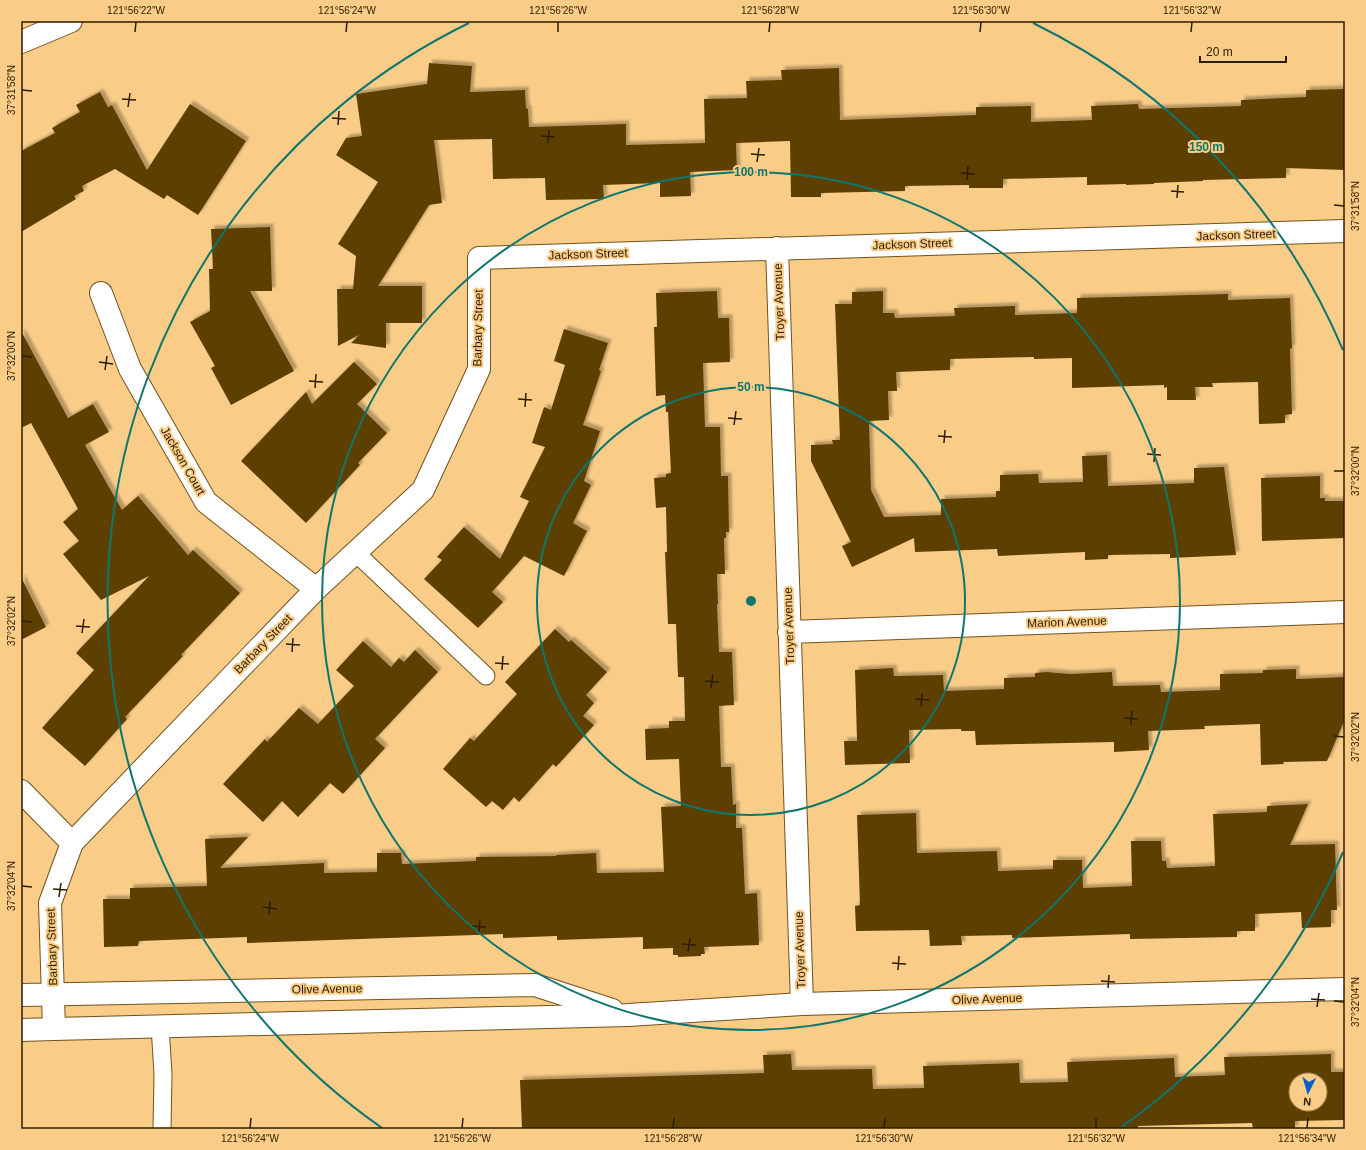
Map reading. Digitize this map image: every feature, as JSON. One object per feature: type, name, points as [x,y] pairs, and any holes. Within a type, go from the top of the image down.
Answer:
[{"type":"main road","points":[[21,42],[71,21]]},
{"type":"main road","name":"Jackson Street","points":[[479,258],[1345,231]]},
{"type":"main road","name":"Troyer Avenue","points":[[777,248],[802,1004]]},
{"type":"main road","name":"Barbary Street","points":[[54,1028],[50,903],[72,843],[316,589],[422,490],[479,369],[479,258]]},
{"type":"main road","name":"Jackson Court","points":[[100,293],[130,369],[206,502],[316,589]]},
{"type":"main road","name":"Marion Avenue","points":[[789,632],[1345,612]]},
{"type":"main road","points":[[21,791],[72,843]]},
{"type":"main road","name":"Olive Avenue","points":[[21,995],[535,985],[628,1015]]},
{"type":"main road","name":"Olive Avenue","points":[[21,1030],[628,1015],[802,1004],[1345,989]]},
{"type":"lane","points":[[355,552],[486,676]]},
{"type":"lane","points":[[160,1026],[163,1074],[162,1129]]},
{"type":"building","points":[[429,63],[472,66],[470,92],[525,90],[529,127],[626,124],[626,145],[705,143],[704,99],[747,98],[746,81],[782,80],[781,70],[839,68],[840,120],[976,115],[976,107],[1031,106],[1031,122],[1092,120],[1091,106],[1138,104],[1139,109],[1241,106],[1241,100],[1306,97],[1306,90],[1345,89],[1345,170],[1286,168],[1286,178],[1203,180],[1126,185],[1087,185],[1087,177],[1003,179],[1003,188],[969,188],[969,185],[905,186],[905,191],[821,193],[821,197],[791,197],[790,141],[736,143],[737,170],[690,172],[691,196],[660,197],[660,183],[603,185],[604,199],[546,200],[545,178],[493,179],[492,139],[434,140],[442,203],[429,205],[378,286],[422,286],[422,323],[386,323],[386,348],[351,343],[359,335],[338,346],[337,289],[353,289],[356,256],[338,244],[378,182],[336,155],[346,138],[362,136],[356,94],[427,84]]},
{"type":"building","points":[[100,92],[108,107],[112,105],[147,170],[190,104],[246,141],[198,215],[167,195],[164,199],[115,169],[82,186],[84,191],[74,196],[76,199],[21,232],[21,151],[55,133],[52,128],[80,112],[76,105]]},
{"type":"building","points":[[270,227],[272,291],[250,291],[294,371],[231,405],[211,368],[215,366],[190,322],[210,311],[209,269],[213,269],[211,229]]},
{"type":"building","points":[[717,291],[718,318],[729,318],[730,362],[703,363],[705,427],[720,427],[721,476],[728,476],[729,532],[726,532],[726,538],[724,538],[725,574],[717,574],[717,604],[719,652],[732,652],[734,705],[719,706],[721,767],[731,767],[733,805],[736,804],[736,828],[742,828],[745,894],[757,893],[759,945],[704,947],[705,954],[701,954],[701,956],[678,957],[678,955],[673,955],[673,948],[643,949],[643,937],[557,940],[557,936],[503,938],[503,934],[247,943],[247,937],[139,941],[138,946],[104,947],[103,899],[130,899],[130,888],[207,886],[205,839],[248,837],[220,868],[324,863],[324,873],[377,872],[377,853],[401,853],[402,864],[476,861],[476,857],[557,856],[556,855],[596,853],[597,873],[664,872],[661,807],[681,806],[679,759],[646,760],[645,729],[669,728],[669,721],[685,721],[684,677],[678,677],[676,624],[668,624],[665,552],[667,552],[666,507],[656,508],[654,478],[666,477],[666,474],[671,473],[668,412],[666,412],[665,395],[656,396],[654,327],[657,327],[656,293]]},
{"type":"building","points":[[883,291],[883,313],[894,313],[895,318],[955,316],[954,308],[1015,306],[1015,315],[1077,313],[1077,298],[1228,294],[1228,300],[1290,298],[1292,414],[1285,415],[1285,423],[1259,424],[1258,382],[1212,383],[1213,387],[1195,387],[1196,400],[1167,400],[1167,387],[1164,388],[1164,385],[1072,388],[1072,358],[1034,359],[1034,357],[950,359],[950,370],[896,372],[897,391],[888,391],[889,420],[869,421],[871,490],[884,517],[941,515],[941,499],[996,497],[996,491],[1000,491],[1000,475],[1038,474],[1039,483],[1083,482],[1082,456],[1107,455],[1108,486],[1194,483],[1194,468],[1224,467],[1236,555],[1170,558],[1170,554],[1108,555],[1108,559],[1085,560],[1085,552],[998,556],[997,549],[915,552],[914,538],[852,567],[842,546],[851,542],[811,461],[811,445],[833,444],[832,440],[840,440],[835,304],[852,304],[852,292]]},
{"type":"building","points":[[564,329],[608,343],[599,370],[601,371],[583,425],[600,431],[584,481],[591,485],[573,523],[587,531],[564,576],[524,556],[492,592],[503,602],[478,628],[424,579],[442,560],[437,557],[464,527],[500,559],[529,501],[520,497],[545,447],[532,443],[544,407],[551,410],[565,365],[554,361]]},
{"type":"building","points":[[21,331],[68,418],[93,404],[109,432],[85,445],[122,510],[138,496],[188,555],[193,550],[240,593],[125,717],[127,719],[85,766],[42,728],[94,670],[76,653],[149,576],[101,600],[63,554],[79,541],[63,522],[78,509],[31,423],[21,428]]},
{"type":"building","points":[[354,362],[377,384],[357,404],[387,433],[358,463],[360,465],[306,523],[241,461],[306,392],[312,404]]},
{"type":"building","points":[[1320,476],[1320,498],[1325,498],[1325,501],[1345,501],[1345,538],[1262,541],[1261,478]]},
{"type":"building","points":[[21,577],[46,627],[21,640]]},
{"type":"building","points":[[555,629],[569,642],[571,640],[607,672],[586,695],[594,703],[583,716],[594,725],[556,767],[553,764],[519,802],[514,797],[503,810],[492,801],[486,807],[443,769],[470,738],[474,741],[517,694],[505,682]]},
{"type":"building","points":[[363,641],[391,667],[399,658],[404,662],[415,650],[438,672],[375,739],[385,748],[343,794],[330,783],[298,817],[282,801],[263,822],[223,784],[265,739],[267,742],[299,708],[318,724],[354,686],[336,670]]},
{"type":"building","points":[[893,668],[894,676],[943,675],[944,691],[1004,689],[1004,678],[1035,677],[1035,673],[1046,672],[1070,674],[1112,672],[1113,686],[1160,685],[1161,692],[1220,690],[1220,674],[1263,673],[1263,670],[1296,669],[1296,679],[1345,677],[1345,719],[1327,761],[1283,762],[1284,764],[1261,765],[1260,724],[1204,726],[1205,729],[1148,731],[1149,750],[1114,752],[1114,742],[976,745],[975,731],[961,731],[961,729],[909,730],[910,763],[845,765],[844,741],[857,741],[855,670]]},
{"type":"building","points":[[1308,804],[1290,845],[1335,844],[1337,910],[1331,910],[1331,927],[1302,928],[1301,912],[1255,914],[1255,931],[1237,931],[1237,937],[1130,939],[1130,934],[1012,938],[1012,935],[961,936],[962,945],[930,946],[929,930],[856,931],[855,906],[860,905],[857,815],[916,813],[917,853],[997,851],[998,871],[1053,869],[1053,860],[1082,860],[1083,888],[1132,886],[1131,841],[1161,841],[1162,861],[1166,861],[1167,868],[1215,866],[1213,814],[1267,812],[1267,806]]},
{"type":"building","points":[[791,1054],[792,1070],[872,1069],[873,1089],[924,1088],[923,1066],[1019,1063],[1020,1083],[1068,1082],[1067,1062],[1174,1058],[1175,1077],[1225,1075],[1224,1057],[1331,1054],[1331,1072],[1345,1072],[1345,1120],[1295,1121],[1295,1129],[1253,1129],[1252,1123],[1138,1126],[1138,1129],[522,1129],[520,1080],[764,1073],[763,1055]]}]
